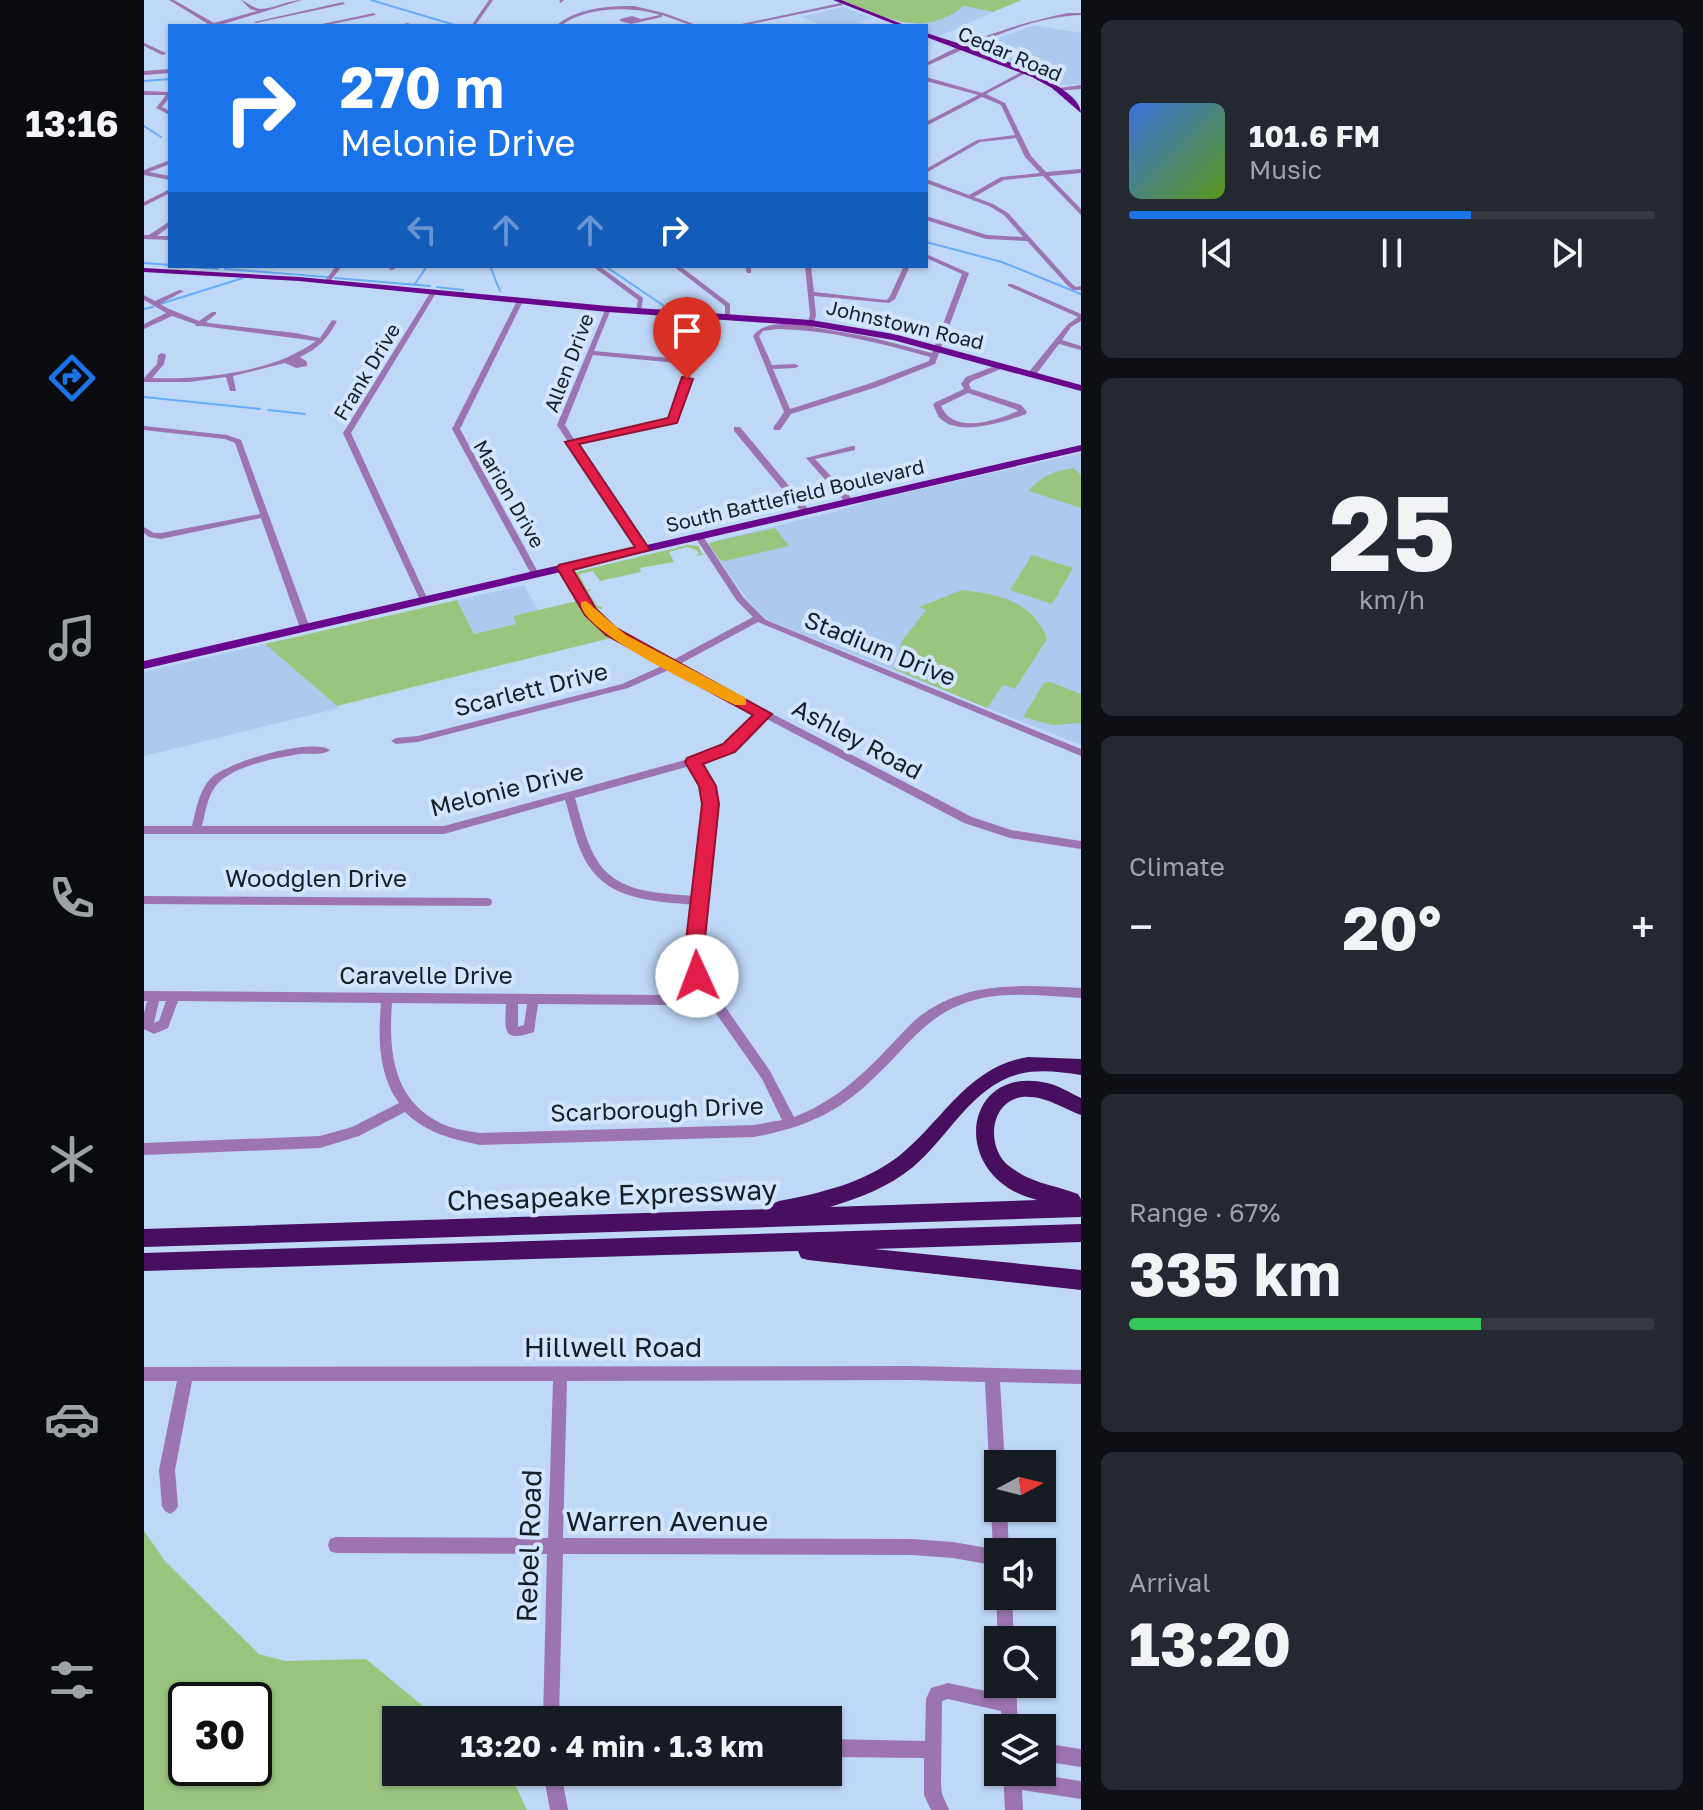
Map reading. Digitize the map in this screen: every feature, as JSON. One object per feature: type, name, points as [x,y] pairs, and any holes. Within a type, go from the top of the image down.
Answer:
[{"type":"highway","points":[[710,1220],[770,1211],[848,1193],[905,1162],[924,1146],[974,1090],[992,1076],[1023,1065],[1081,1067]]},
{"type":"highway","points":[[1081,1107],[1049,1091],[1015,1091],[990,1106],[981,1135],[998,1170],[1024,1190],[1081,1200]]},
{"type":"highway","name":"Chesapeake Expressway","points":[[144,1238],[1081,1208]]},
{"type":"highway","name":"Chesapeake Expressway","points":[[144,1262],[1081,1233]]},
{"type":"highway","points":[[686,1246],[815,1251],[1081,1280]]},
{"type":"main road","points":[[829,0],[894,24]]},
{"type":"main road","points":[[838,2],[893,24]]},
{"type":"main road","name":"Cedar Road","points":[[928,37],[1057,89],[1080,108]]},
{"type":"main road","points":[[1008,79],[1024,74]]},
{"type":"main road","name":"Johnstown Road","points":[[144,270],[221,270],[433,293],[728,317],[875,333],[934,352],[1081,388]]},
{"type":"main road","name":"South Battlefield Boulevard","points":[[144,665],[1081,448]]},
{"type":"street","points":[[171,0],[211,24]]},
{"type":"street","points":[[221,24],[298,0]]},
{"type":"street","points":[[474,24],[491,0]]},
{"type":"street","points":[[243,1],[252,8],[265,11]]},
{"type":"street","points":[[743,24],[838,2]]},
{"type":"street","points":[[760,24],[838,2]]},
{"type":"street","points":[[256,22],[343,3]]},
{"type":"street","points":[[594,3],[605,10]]},
{"type":"street","points":[[560,24],[567,18],[635,7],[692,24]]},
{"type":"street","points":[[314,11],[338,24]]},
{"type":"street","points":[[324,24],[374,14]]},
{"type":"street","points":[[928,64],[960,49],[1059,14],[1081,14]]},
{"type":"street","points":[[641,21],[660,16]]},
{"type":"street","points":[[144,44],[164,54]]},
{"type":"street","points":[[144,73],[168,71]]},
{"type":"street","points":[[928,123],[1008,79]]},
{"type":"street","points":[[928,80],[981,94],[1005,106],[1028,157],[1081,213]]},
{"type":"street","points":[[1057,89],[1081,87]]},
{"type":"street","points":[[144,93],[168,94]]},
{"type":"street","points":[[168,97],[159,108],[168,112]]},
{"type":"street","points":[[928,170],[979,141],[1017,136]]},
{"type":"street","points":[[144,173],[168,163]]},
{"type":"street","points":[[970,197],[1003,178],[1081,171]]},
{"type":"street","points":[[144,173],[168,178]]},
{"type":"street","points":[[928,182],[1006,214],[1078,289]]},
{"type":"street","points":[[144,204],[168,192]]},
{"type":"street","points":[[928,219],[986,237],[1030,239]]},
{"type":"street","points":[[148,237],[168,224]]},
{"type":"street","points":[[148,237],[168,238]]},
{"type":"street","points":[[777,428],[788,412],[932,362],[966,273],[928,257]]},
{"type":"street","points":[[327,282],[338,268]]},
{"type":"street","points":[[598,268],[641,299],[639,311]]},
{"type":"street","points":[[679,268],[728,305],[728,317]]},
{"type":"street","points":[[788,412],[756,336],[761,329],[810,326],[808,268]]},
{"type":"street","points":[[811,294],[887,302],[892,299],[906,268]]},
{"type":"street","points":[[1010,285],[1081,317],[1069,326],[1031,375]]},
{"type":"street","points":[[154,304],[181,291]]},
{"type":"street","name":"Frank Drive","points":[[424,600],[347,433],[433,293]]},
{"type":"street","points":[[144,297],[170,314],[198,325],[241,331],[287,332],[320,340]]},
{"type":"street","name":"Marion Drive","points":[[520,301],[456,429],[535,574]]},
{"type":"street","name":"Allen Drive","points":[[608,309],[561,424],[643,550]]},
{"type":"street","points":[[198,325],[214,313]]},
{"type":"street","points":[[144,327],[170,314]]},
{"type":"street","points":[[145,380],[181,382],[229,376],[284,360],[320,340],[332,328],[334,321]]},
{"type":"street","points":[[234,342],[241,331]]},
{"type":"street","points":[[1057,341],[1081,348]]},
{"type":"street","points":[[572,442],[673,421],[691,362],[590,353]]},
{"type":"street","points":[[145,380],[160,364],[162,355]]},
{"type":"street","points":[[284,360],[296,366],[304,364],[294,356]]},
{"type":"street","points":[[769,367],[795,366]]},
{"type":"street","points":[[968,390],[937,405],[939,412],[954,425],[971,425],[1023,412],[1018,407],[968,390],[965,384],[969,379],[1000,366]]},
{"type":"street","points":[[229,376],[233,389]]},
{"type":"street","points":[[144,428],[236,440],[305,628]]},
{"type":"street","points":[[737,429],[806,512]]},
{"type":"street","points":[[849,501],[810,458],[852,448]]},
{"type":"street","points":[[144,529],[152,535],[161,536],[265,515]]},
{"type":"street","points":[[699,537],[757,619]]},
{"type":"street","name":"Ashley Road","points":[[564,568],[586,605],[607,629],[671,665],[978,824],[1010,834],[1081,845]]},
{"type":"street","name":"Scarlett Drive","points":[[396,741],[427,737],[625,686],[757,619]]},
{"type":"street","name":"Stadium Drive","points":[[757,619],[1081,753]]},
{"type":"street","name":"Melonie Drive","points":[[144,830],[428,832],[693,762],[729,748],[764,714]]},
{"type":"street","points":[[196,831],[210,786],[226,771],[300,751],[325,750]]},
{"type":"street","points":[[693,762],[711,796],[694,965],[707,994],[766,1075],[791,1124]]},
{"type":"street","points":[[569,796],[589,857],[609,881],[639,894],[700,901]]},
{"type":"street","name":"Woodglen Drive","points":[[144,900],[487,902]]},
{"type":"street","name":"Scarborough Drive","points":[[387,998],[383,1037],[385,1058],[392,1080],[406,1105],[428,1124],[480,1139],[754,1131],[791,1124],[829,1108],[850,1094],[920,1023],[942,1007],[971,996],[1002,991],[1081,993]]},
{"type":"street","name":"Caravelle Drive","points":[[149,996],[680,1000],[707,994]]},
{"type":"street","points":[[149,996],[147,1025],[154,1029],[164,1024],[174,996]]},
{"type":"street","points":[[512,999],[511,1027],[516,1033],[530,1028],[533,999]]},
{"type":"street","points":[[144,1149],[320,1142],[355,1132],[406,1105]]},
{"type":"street","name":"Rebel Road","points":[[551,1706],[560,1373]]},
{"type":"street","name":"Hillwell Road","points":[[144,1374],[992,1374],[1081,1377]]},
{"type":"street","points":[[170,1506],[167,1470],[186,1374]]},
{"type":"street","points":[[992,1374],[996,1450]]},
{"type":"street","name":"Warren Avenue","points":[[336,1545],[912,1547],[984,1556]]},
{"type":"street","points":[[940,1810],[933,1795],[934,1699],[937,1694],[948,1691],[1009,1704]]},
{"type":"street","points":[[1009,1698],[1009,1714]]},
{"type":"street","points":[[842,1748],[932,1750]]},
{"type":"street","points":[[1056,1754],[1081,1758]]},
{"type":"street","points":[[1056,1785],[1081,1790]]},
{"type":"street","points":[[555,1786],[559,1810]]},
{"type":"street","points":[[1013,1786],[1014,1810]]},
{"type":"shaded area","points":[[963,6],[993,12],[938,37],[928,34],[928,24],[912,24],[939,20]]},
{"type":"shaded area","points":[[842,7],[874,18],[859,22],[864,24],[819,24],[801,17]]},
{"type":"shaded area","points":[[1034,25],[1081,33],[1081,84],[1059,85],[970,49]]},
{"type":"shaded area","points":[[1081,453],[1081,745],[767,620],[747,599],[710,547],[714,541],[868,501]]},
{"type":"shaded area","points":[[524,585],[538,610],[513,616],[517,624],[473,634],[457,600]]},
{"type":"shaded area","points":[[265,644],[339,708],[144,756],[144,672]]},
{"type":"green space","points":[[840,0],[1022,0],[993,12],[964,6],[933,22],[918,23],[887,18]]},
{"type":"green space","points":[[1073,468],[1081,475],[1081,508],[1029,491],[1048,475]]},
{"type":"green space","points":[[775,528],[789,546],[725,561],[720,560],[708,543]]},
{"type":"green space","points":[[688,545],[698,546],[703,555],[696,556],[699,553],[696,550],[687,547],[669,552],[674,562],[640,568],[641,572],[600,581],[593,571],[579,574],[587,590],[592,589],[588,592],[597,606],[603,607],[601,609],[591,607],[573,577],[573,573],[580,571]]},
{"type":"green space","points":[[1032,555],[1073,568],[1052,604],[1010,590]]},
{"type":"green space","points":[[962,590],[1013,602],[1033,616],[1047,639],[1015,689],[1003,685],[987,708],[894,669],[902,641],[926,610],[919,607]]},
{"type":"green space","points":[[457,600],[474,634],[516,624],[513,616],[577,601],[586,615],[611,638],[337,706],[265,644]]},
{"type":"green space","points":[[1050,682],[1081,694],[1081,723],[1053,725],[1023,717],[1044,683]]},
{"type":"green space","points":[[144,1531],[165,1561],[259,1654],[285,1661],[366,1659],[423,1706],[382,1706],[382,1786],[516,1786],[527,1810],[144,1810]]},
{"type":"waterway","points":[[371,0],[451,24]]},
{"type":"waterway","points":[[144,81],[168,79]]},
{"type":"waterway","points":[[144,126],[161,137]]},
{"type":"waterway","points":[[928,243],[1002,262],[1081,294]]},
{"type":"waterway","points":[[144,263],[168,265]]},
{"type":"waterway","points":[[205,268],[218,269]]},
{"type":"waterway","points":[[415,284],[426,268]]},
{"type":"waterway","points":[[491,268],[500,291]]},
{"type":"waterway","points":[[608,268],[667,308]]},
{"type":"waterway","points":[[225,269],[327,277]]},
{"type":"waterway","points":[[160,304],[243,278]]},
{"type":"waterway","points":[[335,278],[430,286]]},
{"type":"waterway","points":[[437,287],[463,290]]},
{"type":"waterway","points":[[144,309],[153,307]]},
{"type":"waterway","points":[[144,397],[260,409]]},
{"type":"waterway","points":[[268,410],[305,414]]},
{"type":"slow traffic","points":[[586,605],[596,619],[621,638],[741,702]]},
{"type":"route","points":[[687,379],[673,421],[572,442],[643,550],[564,568],[590,611],[611,632],[764,714],[729,748],[693,762],[711,796],[694,958],[697,976]]}]
